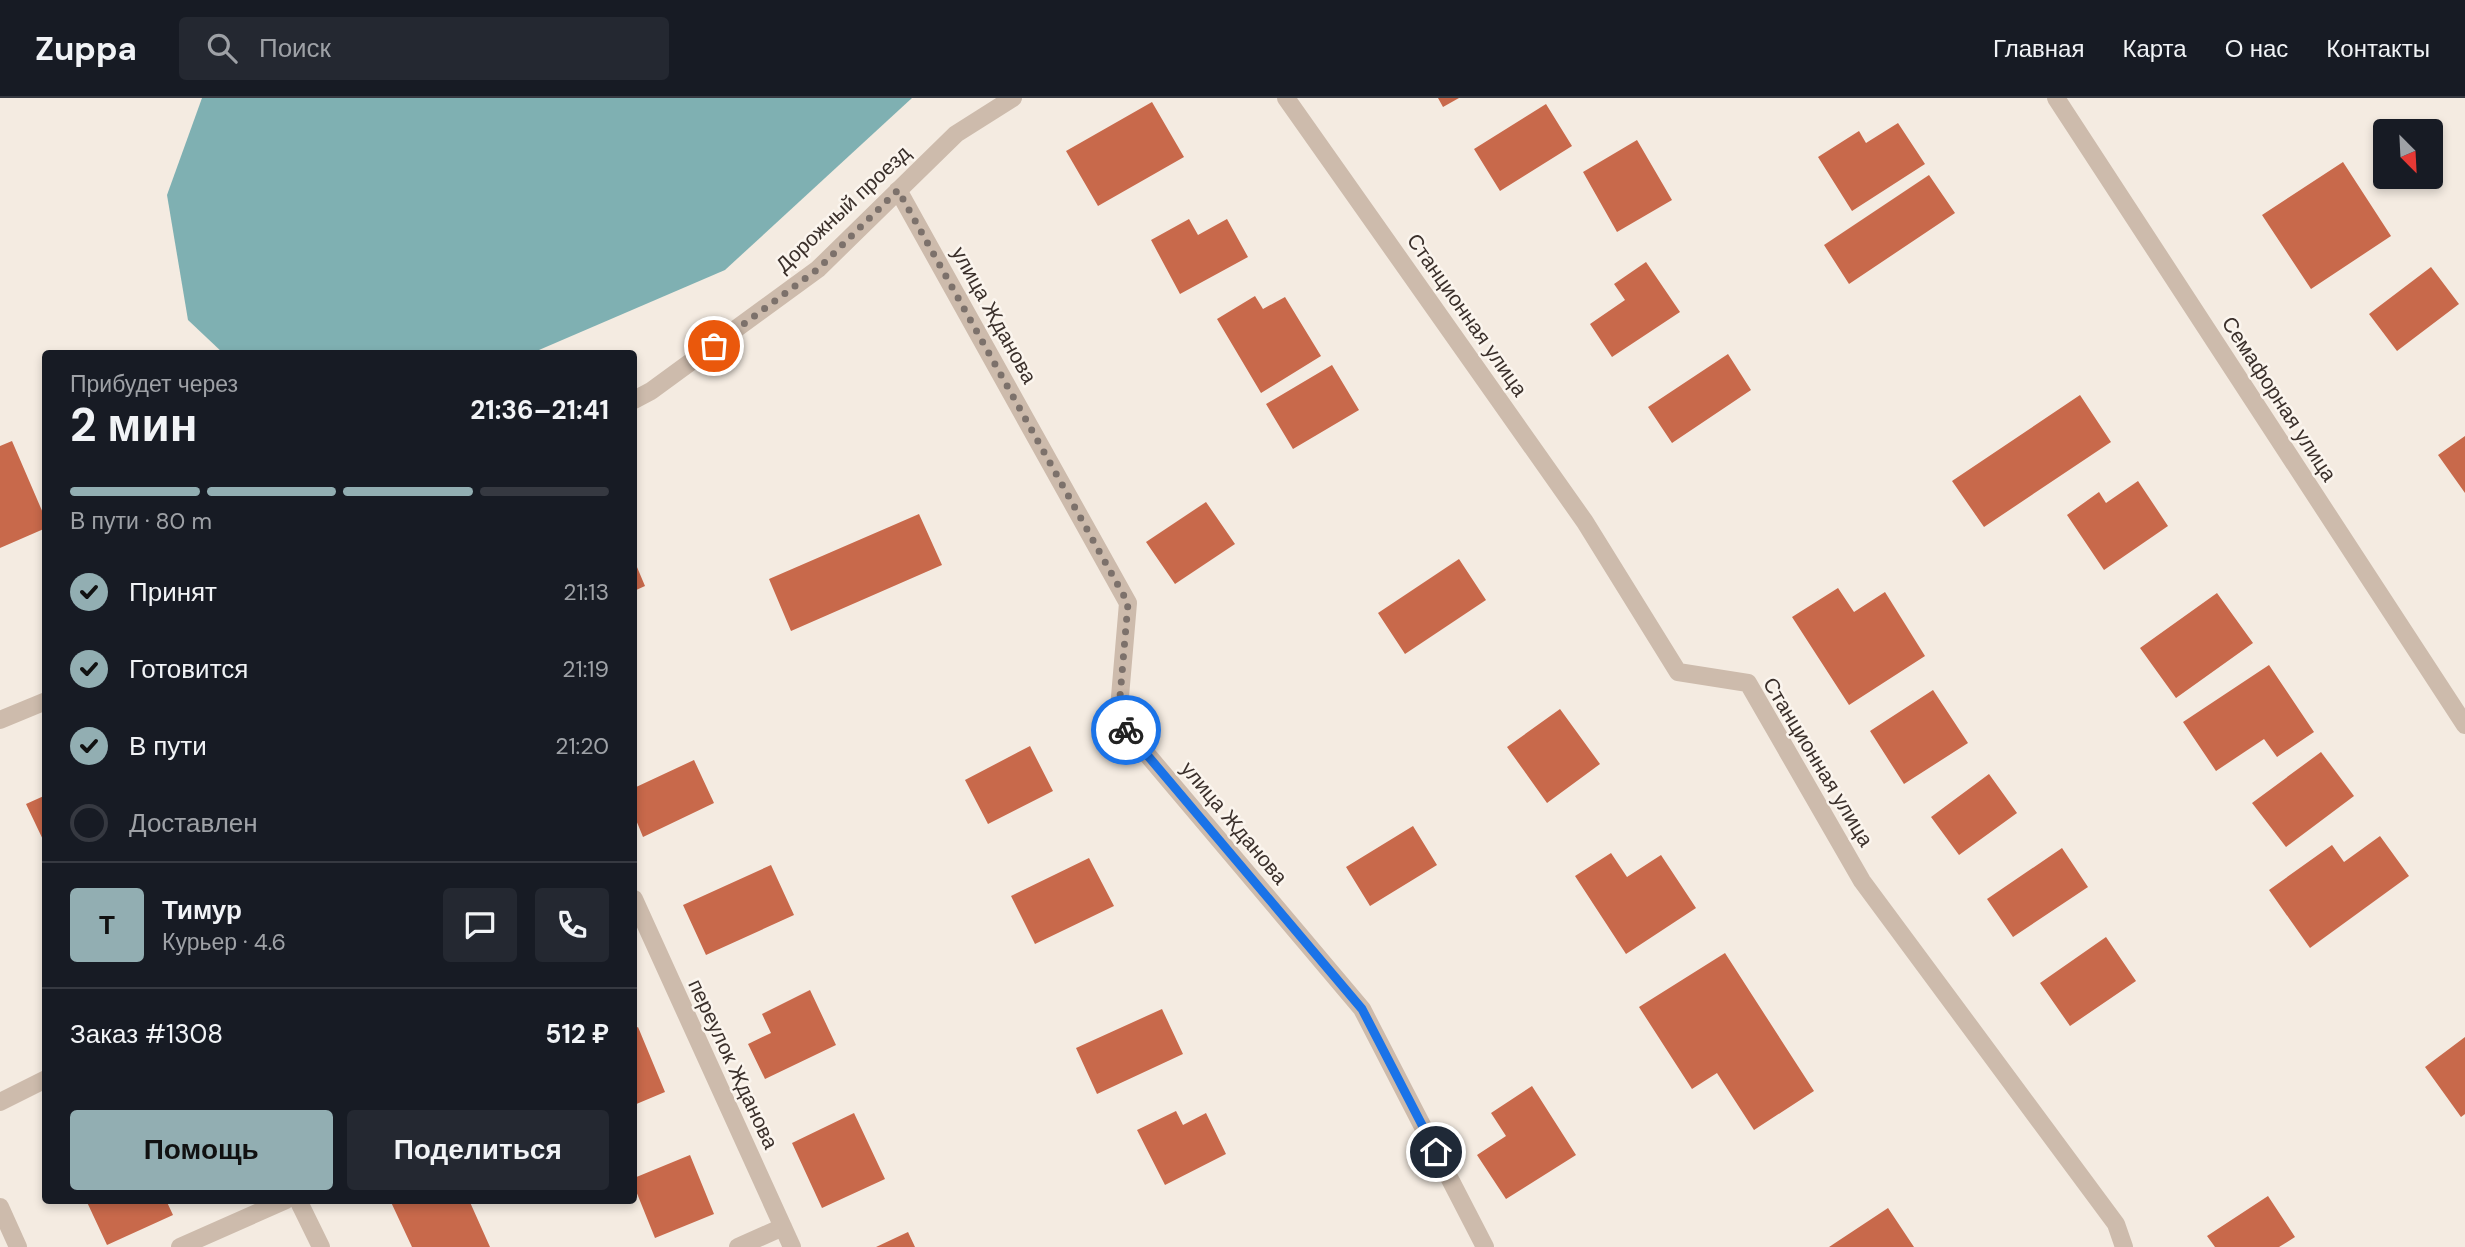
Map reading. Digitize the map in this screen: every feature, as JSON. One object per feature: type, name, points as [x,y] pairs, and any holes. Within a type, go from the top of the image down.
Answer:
[{"type":"street","name":"Дорожный проезд","points":[[637,398],[651,391],[818,269],[956,134],[1013,98]]},
{"type":"street","name":"Станционная улица","points":[[1286,98],[1585,522],[1678,672],[1748,683],[1862,881],[2116,1224],[2124,1247]]},
{"type":"street","name":"Семафорная улица","points":[[2056,98],[2465,725]]},
{"type":"street","name":"улица Жданова","points":[[898,190],[1128,603],[1118,720],[1362,1009],[1485,1247]]},
{"type":"street","points":[[0,720],[42,703]]},
{"type":"street","name":"переулок Жданова","points":[[637,906],[792,1247]]},
{"type":"street","points":[[0,1102],[42,1081]]},
{"type":"street","points":[[180,1247],[276,1204]]},
{"type":"street","points":[[300,1204],[320,1247]]},
{"type":"street","points":[[0,1207],[18,1247]]},
{"type":"street","points":[[738,1247],[783,1227]]},
{"type":"water","points":[[202,98],[912,98],[725,270],[539,350],[220,350],[188,320],[167,195]]},
{"type":"building","points":[[1438,98],[1459,98],[1443,107]]},
{"type":"building","points":[[1152,102],[1184,157],[1098,206],[1066,151]]},
{"type":"building","points":[[1546,104],[1572,146],[1500,191],[1474,149]]},
{"type":"building","points":[[1898,123],[1925,164],[1852,211],[1818,157],[1859,131],[1866,143]]},
{"type":"building","points":[[1637,140],[1672,200],[1617,232],[1583,172]]},
{"type":"building","points":[[2343,162],[2391,236],[2311,289],[2262,215]]},
{"type":"building","points":[[1929,175],[1955,213],[1849,284],[1824,245]]},
{"type":"building","points":[[1189,219],[1198,235],[1227,219],[1248,257],[1180,294],[1151,240]]},
{"type":"building","points":[[1646,262],[1680,312],[1612,357],[1590,324],[1625,300],[1614,284]]},
{"type":"building","points":[[2431,267],[2459,304],[2397,351],[2369,314]]},
{"type":"building","points":[[1255,296],[1263,309],[1285,297],[1321,356],[1261,393],[1217,319]]},
{"type":"building","points":[[1728,354],[1751,390],[1672,443],[1648,407]]},
{"type":"building","points":[[1332,365],[1359,410],[1293,449],[1266,404]]},
{"type":"building","points":[[2080,395],[2111,442],[1984,527],[1952,481]]},
{"type":"building","points":[[2465,436],[2465,493],[2438,455]]},
{"type":"building","points":[[12,441],[42,511],[42,530],[0,548],[0,446]]},
{"type":"building","points":[[2138,481],[2168,526],[2104,570],[2067,515],[2099,492],[2106,503]]},
{"type":"building","points":[[1206,502],[1235,544],[1175,584],[1146,542]]},
{"type":"building","points":[[919,514],[942,565],[791,631],[769,579]]},
{"type":"building","points":[[1459,559],[1486,600],[1405,654],[1378,613]]},
{"type":"building","points":[[637,567],[645,586],[637,590]]},
{"type":"building","points":[[1838,588],[1854,612],[1885,592],[1925,656],[1849,705],[1792,617]]},
{"type":"building","points":[[2217,593],[2253,643],[2176,698],[2140,648]]},
{"type":"building","points":[[2269,665],[2314,732],[2277,757],[2264,739],[2216,771],[2183,722]]},
{"type":"building","points":[[1933,690],[1968,743],[1904,784],[1870,731]]},
{"type":"building","points":[[1560,709],[1600,764],[1547,803],[1507,747]]},
{"type":"building","points":[[1030,746],[1053,791],[988,824],[965,780]]},
{"type":"building","points":[[2321,752],[2354,796],[2286,847],[2252,803]]},
{"type":"building","points":[[694,760],[714,803],[643,837],[637,822],[637,787]]},
{"type":"building","points":[[1989,774],[2017,813],[1959,855],[1931,817]]},
{"type":"building","points":[[42,797],[42,838],[26,804]]},
{"type":"building","points":[[1413,826],[1437,865],[1370,906],[1346,867]]},
{"type":"building","points":[[2380,836],[2409,876],[2310,948],[2269,890],[2332,845],[2344,862]]},
{"type":"building","points":[[2062,848],[2088,887],[2013,937],[1987,899]]},
{"type":"building","points":[[1611,853],[1627,877],[1661,855],[1696,908],[1626,954],[1575,876]]},
{"type":"building","points":[[1089,858],[1114,906],[1035,944],[1011,896]]},
{"type":"building","points":[[771,865],[794,915],[706,955],[683,905]]},
{"type":"building","points":[[2106,937],[2136,981],[2070,1026],[2040,983]]},
{"type":"building","points":[[1725,953],[1814,1091],[1754,1130],[1717,1073],[1692,1089],[1639,1007]]},
{"type":"building","points":[[810,990],[836,1045],[765,1079],[748,1044],[771,1033],[762,1014]]},
{"type":"building","points":[[1162,1009],[1183,1054],[1097,1094],[1076,1048]]},
{"type":"building","points":[[637,1028],[665,1092],[637,1104]]},
{"type":"building","points":[[2465,1037],[2465,1114],[2461,1117],[2425,1067]]},
{"type":"building","points":[[1532,1086],[1576,1155],[1506,1199],[1477,1155],[1506,1136],[1491,1113]]},
{"type":"building","points":[[1176,1111],[1183,1125],[1206,1113],[1226,1154],[1165,1185],[1137,1130]]},
{"type":"building","points":[[854,1113],[885,1179],[822,1208],[792,1143]]},
{"type":"building","points":[[690,1155],[714,1214],[655,1238],[637,1193],[637,1177]]},
{"type":"building","points":[[2268,1196],[2295,1237],[2279,1247],[2215,1247],[2207,1236]]},
{"type":"building","points":[[88,1204],[168,1204],[173,1215],[107,1245]]},
{"type":"building","points":[[392,1204],[471,1204],[490,1247],[412,1247]]},
{"type":"building","points":[[1888,1208],[1914,1247],[1829,1247]]},
{"type":"building","points":[[908,1232],[915,1247],[876,1247]]},
{"type":"way so far","points":[[714,346],[818,269],[898,190],[1128,603],[1118,720],[1126,730]]},
{"type":"route","points":[[1126,730],[1362,1009],[1436,1152]]}]
